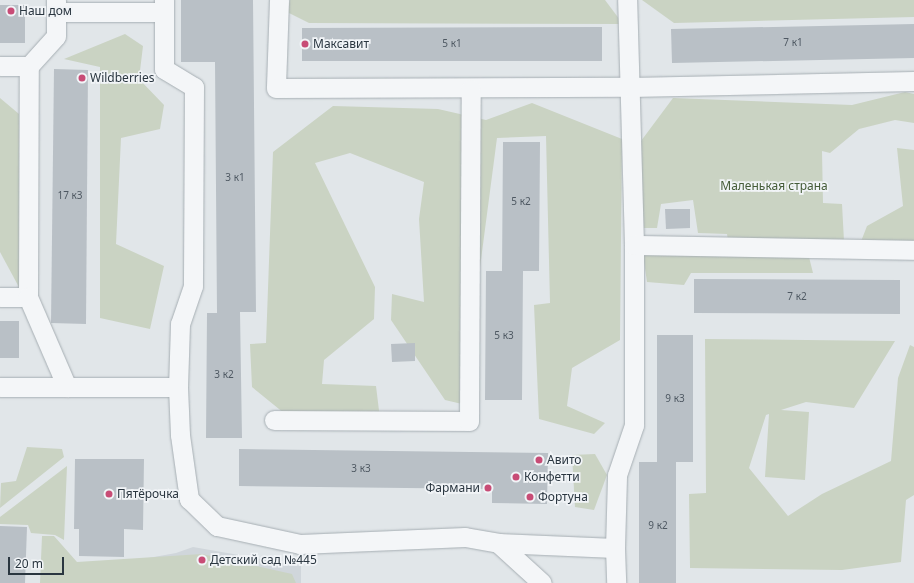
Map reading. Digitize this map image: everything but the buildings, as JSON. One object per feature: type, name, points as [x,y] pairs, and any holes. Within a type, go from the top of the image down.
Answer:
[{"type":"street","points":[[279,0],[276,88],[471,89],[914,81]]},
{"type":"street","points":[[616,583],[617,475],[634,426],[634,245],[626,0]]},
{"type":"street","points":[[67,387],[28,298],[29,66],[56,36],[56,6],[164,6],[164,69],[194,87],[193,286],[180,324],[178,387],[180,435],[189,499],[217,526],[300,544],[465,537],[498,543],[616,548]]},
{"type":"street","points":[[0,66],[29,66]]},
{"type":"street","points":[[274,420],[469,421],[471,89]]},
{"type":"street","points":[[634,245],[914,250]]},
{"type":"street","points":[[0,297],[28,298]]},
{"type":"street","points":[[0,388],[178,387]]},
{"type":"street","points":[[498,543],[542,583]]},
{"type":"shaded area","name":"Детский сад №445","points":[[193,547],[301,566],[301,583],[81,583],[82,570],[176,553]]},
{"type":"green space","points":[[290,0],[605,0],[623,24],[309,23],[287,12]]},
{"type":"green space","points":[[642,0],[914,0],[914,17],[674,23]]},
{"type":"green space","points":[[125,34],[143,46],[139,79],[164,105],[160,129],[121,138],[116,244],[164,266],[150,329],[100,318],[100,67],[64,59]]},
{"type":"green space","name":"Маленькая страна","points":[[905,92],[914,94],[914,123],[895,120],[859,129],[830,153],[822,151],[823,203],[842,204],[844,241],[728,241],[727,234],[698,233],[693,200],[661,204],[657,228],[641,228],[641,141],[673,98],[852,105]]},
{"type":"green space","points":[[0,98],[19,114],[20,289],[0,252]]},
{"type":"green space","points":[[532,103],[622,139],[620,340],[572,368],[567,406],[605,423],[594,434],[539,419],[534,305],[550,303],[546,136],[497,138],[462,404],[445,400],[391,320],[392,294],[424,302],[419,219],[424,182],[350,153],[315,163],[375,287],[374,319],[324,360],[322,384],[376,386],[381,427],[295,422],[252,387],[250,344],[266,343],[273,152],[333,106],[438,109],[486,120]]},
{"type":"green space","points":[[897,148],[914,150],[914,244],[860,244],[867,226],[903,206]]},
{"type":"green space","points":[[643,255],[809,257],[813,273],[691,273],[684,285],[647,282]]},
{"type":"green space","points":[[705,339],[895,341],[854,408],[806,402],[781,410],[809,412],[805,480],[765,477],[769,414],[766,415],[749,468],[788,516],[822,494],[891,461],[898,378],[910,345],[914,347],[914,495],[906,500],[901,562],[842,570],[690,568],[689,494],[706,493]]},
{"type":"green space","points":[[27,447],[62,449],[64,457],[0,508],[1,483],[16,481]]},
{"type":"green space","points":[[595,454],[607,475],[594,510],[575,507],[572,455]]},
{"type":"green space","points":[[67,466],[64,540],[55,535],[31,533],[28,525],[0,524],[0,517]]},
{"type":"green space","name":"Детский сад №445","points":[[42,536],[54,536],[77,562],[202,554],[292,574],[296,583],[40,583]]},
{"type":"place","name":"Наш дом","points":[[11,11]]},
{"type":"place","name":"Максавит","points":[[305,44]]},
{"type":"place","name":"Wildberries","points":[[82,78]]},
{"type":"place","name":"Авито","points":[[539,460]]},
{"type":"place","name":"Конфетти","points":[[516,477]]},
{"type":"place","name":"Фармани","points":[[488,488]]},
{"type":"place","name":"Пятёрочка","points":[[109,494]]},
{"type":"place","name":"Фортуна","points":[[530,497]]},
{"type":"place","name":"Детский сад №445","points":[[202,560]]}]
